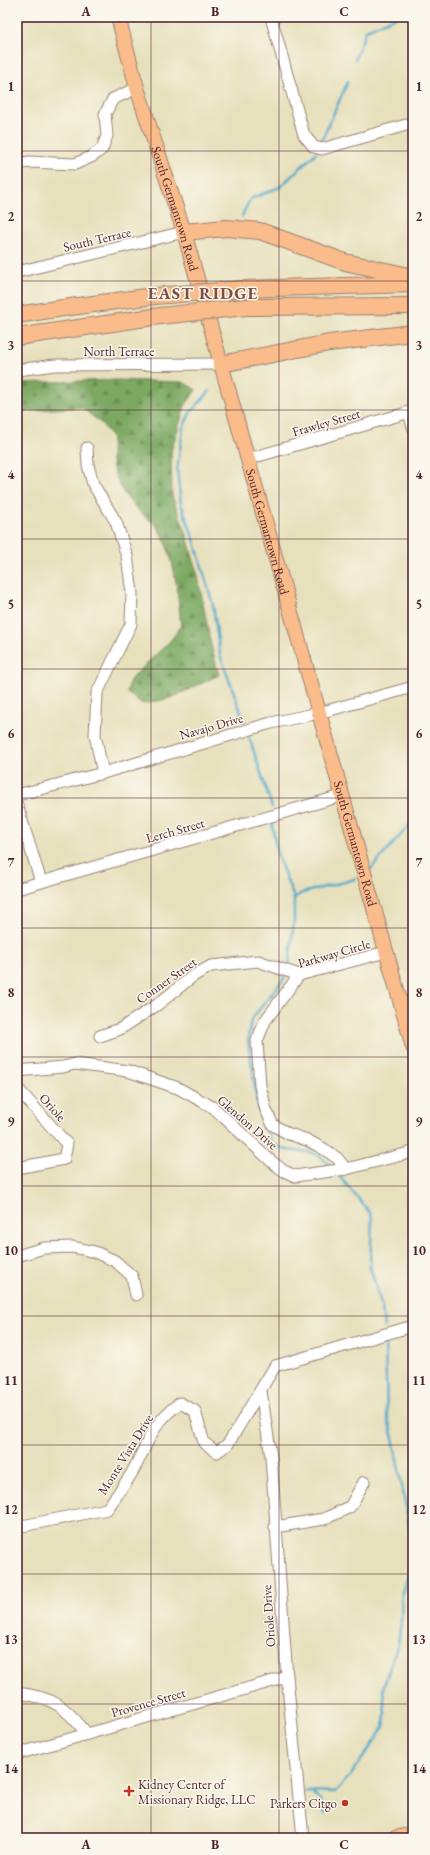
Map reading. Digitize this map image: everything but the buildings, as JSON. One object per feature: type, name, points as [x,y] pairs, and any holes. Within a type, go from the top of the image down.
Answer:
[{"type":"highway","points":[[184,232],[226,228],[260,231],[345,262],[413,277]]},
{"type":"highway","points":[[17,315],[154,296],[242,289],[413,284]]},
{"type":"highway","points":[[17,337],[160,316],[246,307],[413,306]]},
{"type":"highway","points":[[221,364],[329,343],[413,333]]},
{"type":"main road","name":"South Germantown Road","points":[[118,17],[137,88],[184,232],[341,796],[413,1047]]},
{"type":"main road","points":[[395,1838],[413,1834]]},
{"type":"street","points":[[271,17],[304,135],[314,147],[322,149],[413,123]]},
{"type":"street","points":[[17,164],[29,162],[75,164],[91,157],[102,149],[107,136],[105,114],[113,99],[137,88]]},
{"type":"street","name":"South Terrace","points":[[17,272],[184,232]]},
{"type":"street","name":"North Terrace","points":[[17,370],[55,365],[221,364]]},
{"type":"street","points":[[411,411],[413,427]]},
{"type":"street","name":"Frawley Street","points":[[248,459],[411,411]]},
{"type":"street","points":[[87,448],[88,465],[93,484],[116,522],[127,556],[132,593],[131,624],[97,693],[95,735],[103,772]]},
{"type":"street","name":"Navajo Drive","points":[[17,795],[103,772],[271,723],[319,713],[413,687]]},
{"type":"street","name":"Lerch Street","points":[[17,889],[341,796]]},
{"type":"street","points":[[17,805],[41,882]]},
{"type":"street","name":"Parkway Circle","points":[[346,1169],[337,1158],[324,1149],[307,1140],[289,1134],[274,1125],[266,1110],[260,1086],[257,1041],[265,1021],[299,975],[386,952]]},
{"type":"street","name":"Conner Street","points":[[100,1036],[120,1028],[157,1005],[193,976],[211,966],[258,961],[299,975]]},
{"type":"street","name":"Glendon Drive","points":[[17,1071],[63,1067],[75,1064],[128,1071],[178,1088],[214,1108],[284,1171],[295,1176],[346,1169],[413,1152]]},
{"type":"street","name":"Oriole","points":[[17,1088],[68,1144],[64,1159],[17,1168]]},
{"type":"street","points":[[17,1256],[44,1248],[73,1248],[95,1252],[115,1261],[132,1276],[136,1295]]},
{"type":"street","name":"Monte Vista Drive","points":[[17,1527],[107,1509],[130,1475],[153,1429],[168,1411],[180,1403],[195,1411],[204,1443],[217,1452],[228,1444],[275,1366],[413,1326]]},
{"type":"street","name":"Oriole Drive","points":[[261,1391],[271,1457],[287,1677],[303,1838]]},
{"type":"street","points":[[276,1527],[324,1519],[350,1507],[364,1482]]},
{"type":"street","name":"Provence Street","points":[[17,1754],[287,1677]]},
{"type":"street","points":[[17,1693],[40,1696],[57,1704],[72,1715],[87,1734]]},
{"type":"green space","points":[[116,380],[183,382],[196,390],[185,406],[171,451],[172,496],[186,532],[198,576],[211,645],[219,675],[171,698],[143,704],[127,693],[130,680],[171,640],[181,626],[175,576],[169,551],[164,539],[157,526],[134,506],[121,489],[112,460],[112,438],[102,424],[81,407],[17,412],[17,383]]},
{"type":"waterway","points":[[355,59],[366,30],[396,17]]},
{"type":"waterway","points":[[321,142],[348,81]]},
{"type":"waterway","points":[[242,216],[250,199],[280,187],[317,152]]},
{"type":"waterway","points":[[210,391],[190,413],[183,428],[177,470],[181,504],[194,539],[213,605],[220,655],[245,723]]},
{"type":"waterway","points":[[249,737],[272,807]]},
{"type":"waterway","points":[[370,870],[413,821]]},
{"type":"waterway","points":[[272,824],[278,857],[294,898],[294,921],[289,964]]},
{"type":"waterway","points":[[294,898],[302,893],[355,879]]},
{"type":"waterway","points":[[285,977],[251,1020],[248,1040],[258,1109],[272,1143],[287,1150],[310,1152],[319,1156],[329,1165]]},
{"type":"waterway","points":[[340,1177],[371,1214],[370,1267],[382,1307],[384,1327]]},
{"type":"waterway","points":[[385,1341],[387,1414],[394,1443],[413,1547]]},
{"type":"waterway","points":[[304,1791],[335,1792],[351,1775],[384,1727],[385,1713],[383,1688],[398,1644],[401,1623],[402,1592],[413,1561]]},
{"type":"waterway","points":[[311,1790],[320,1800],[325,1813]]},
{"type":"waterway","points":[[17,1836],[84,1837]]},
{"type":"place","name":"Kidney Center of Missionary Ridge, LLC","points":[[129,1791]]},
{"type":"place","name":"Parkers Citgo","points":[[345,1803]]},
{"type":"district","name":"EAST RIDGE","points":[[203,293]]}]
